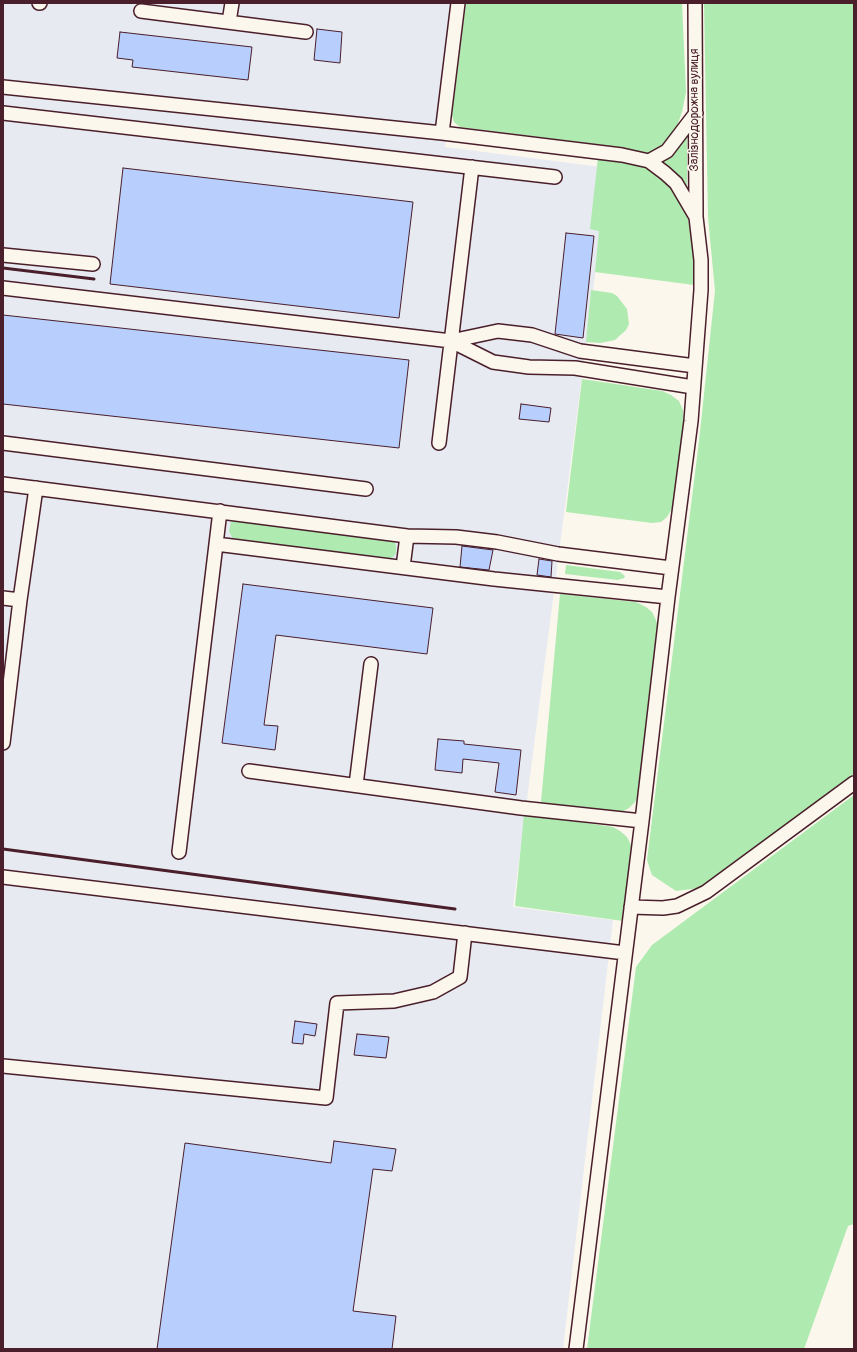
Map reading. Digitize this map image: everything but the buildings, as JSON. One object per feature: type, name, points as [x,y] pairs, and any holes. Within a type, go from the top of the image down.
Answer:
[{"type":"street","points":[[229,22],[232,3]]},
{"type":"street","points":[[442,133],[458,3]]},
{"type":"street","name":"Залізнодорожна вулиця","points":[[576,1349],[691,421],[701,275],[701,260],[696,217],[695,3]]},
{"type":"street","points":[[141,11],[306,32]]},
{"type":"street","points":[[3,87],[442,133],[622,155],[649,161],[665,173],[676,183],[696,217]]},
{"type":"street","points":[[3,113],[555,177]]},
{"type":"street","points":[[649,161],[668,151],[696,113]]},
{"type":"street","points":[[439,443],[472,167]]},
{"type":"street","points":[[3,255],[92,264]]},
{"type":"street","points":[[3,288],[451,341],[498,331],[532,335],[580,351],[695,366]]},
{"type":"street","points":[[451,341],[493,362],[529,367],[575,368],[693,387]]},
{"type":"street","points":[[3,443],[366,489]]},
{"type":"street","points":[[3,484],[407,536],[456,537],[497,542],[558,554],[672,568]]},
{"type":"street","points":[[3,743],[20,600],[36,488]]},
{"type":"street","points":[[179,852],[220,512]]},
{"type":"street","points":[[403,567],[407,536]]},
{"type":"street","points":[[216,544],[487,579],[668,597]]},
{"type":"street","points":[[3,598],[20,600]]},
{"type":"street","points":[[356,785],[371,664]]},
{"type":"street","points":[[249,771],[522,808],[642,821]]},
{"type":"street","points":[[631,907],[670,907],[691,900],[706,892],[854,783]]},
{"type":"street","points":[[3,877],[625,952]]},
{"type":"street","points":[[3,1066],[326,1098],[337,1003],[394,1001],[433,992],[460,977],[465,933]]},
{"type":"shaded area","points":[[3,3],[466,3],[445,147],[609,168],[513,907],[613,920],[563,1349],[3,1349]]},
{"type":"green space","points":[[466,3],[682,3],[686,92],[682,112],[675,132],[661,149],[653,153],[644,154],[611,146],[460,127],[454,122],[452,115]]},
{"type":"green space","points":[[704,3],[854,3],[854,774],[700,888],[676,891],[652,875],[647,860],[699,441],[715,291],[708,217]]},
{"type":"green space","points":[[687,135],[687,193],[660,162]]},
{"type":"green space","points":[[598,157],[649,168],[668,184],[683,207],[688,219],[693,247],[694,285],[595,272],[599,231],[590,229]]},
{"type":"green space","points":[[591,290],[612,293],[617,296],[627,309],[629,324],[626,330],[615,340],[600,343],[586,342]]},
{"type":"green space","points":[[582,379],[662,391],[679,401],[683,410],[684,420],[675,504],[667,517],[661,522],[652,523],[566,512]]},
{"type":"green space","points":[[235,519],[391,540],[395,543],[396,553],[389,559],[233,539],[229,531],[231,522]]},
{"type":"green space","points":[[566,565],[620,572],[625,576],[624,578],[618,580],[565,574]]},
{"type":"green space","points":[[560,594],[636,602],[652,612],[659,630],[639,794],[635,802],[622,812],[541,802]]},
{"type":"green space","points":[[854,795],[854,1224],[848,1226],[804,1349],[587,1349],[636,967],[652,945]]},
{"type":"green space","points":[[524,814],[613,827],[627,837],[631,845],[631,854],[623,921],[515,906]]},
{"type":"railway","points":[[3,268],[94,279]]},
{"type":"railway","points":[[3,849],[455,909]]}]
